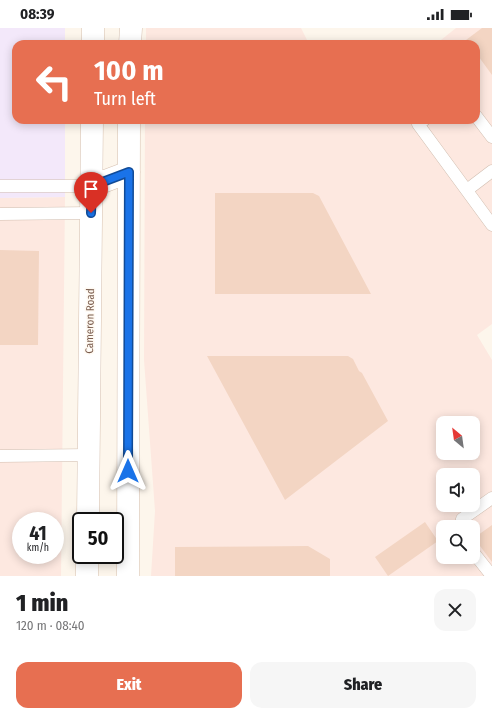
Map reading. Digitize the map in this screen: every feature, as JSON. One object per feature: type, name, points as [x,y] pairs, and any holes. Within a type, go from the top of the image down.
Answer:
[{"type":"main road","points":[[93,28],[93,40]]},
{"type":"main road","points":[[130,40],[131,28]]},
{"type":"main road","name":"Cameron Road","points":[[88,512],[92,124]]},
{"type":"main road","points":[[128,576],[129,124]]},
{"type":"main road","points":[[92,186],[129,172]]},
{"type":"main road","points":[[87,564],[87,576]]},
{"type":"lane","points":[[480,121],[492,137]]},
{"type":"lane","points":[[418,124],[492,225]]},
{"type":"lane","points":[[467,190],[492,171]]},
{"type":"lane","points":[[0,186],[92,186]]},
{"type":"lane","points":[[0,214],[91,213]]},
{"type":"lane","points":[[0,456],[88,456]]},
{"type":"lane","points":[[462,520],[492,498]]},
{"type":"lane","points":[[480,561],[492,576]]},
{"type":"shaded area","points":[[0,28],[65,28],[65,40],[12,40],[12,124],[65,124],[65,197],[0,198]]},
{"type":"shaded area","points":[[146,28],[301,28],[307,40],[146,40]]},
{"type":"shaded area","points":[[456,28],[492,28],[492,324],[477,335],[492,360],[492,576],[151,576],[155,511],[144,360],[145,124],[480,124],[480,40],[441,40]]},
{"type":"shaded area","points":[[65,197],[62,512],[12,512],[12,564],[61,564],[61,576],[0,576],[0,198]]},
{"type":"building","points":[[482,28],[492,28],[492,75],[480,58],[480,40],[466,40]]},
{"type":"building","points":[[215,193],[313,193],[319,196],[371,294],[215,294]]},
{"type":"building","points":[[0,250],[39,251],[38,345],[0,345]]},
{"type":"building","points":[[207,356],[348,356],[353,359],[359,371],[362,373],[388,421],[285,500]]},
{"type":"building","points":[[425,522],[436,538],[436,542],[388,576],[375,557]]},
{"type":"building","points":[[492,525],[492,562],[480,546],[480,534]]},
{"type":"building","points":[[308,546],[330,559],[330,576],[175,576],[175,547]]},
{"type":"route","points":[[91,213],[92,186],[129,172],[128,471]]}]
